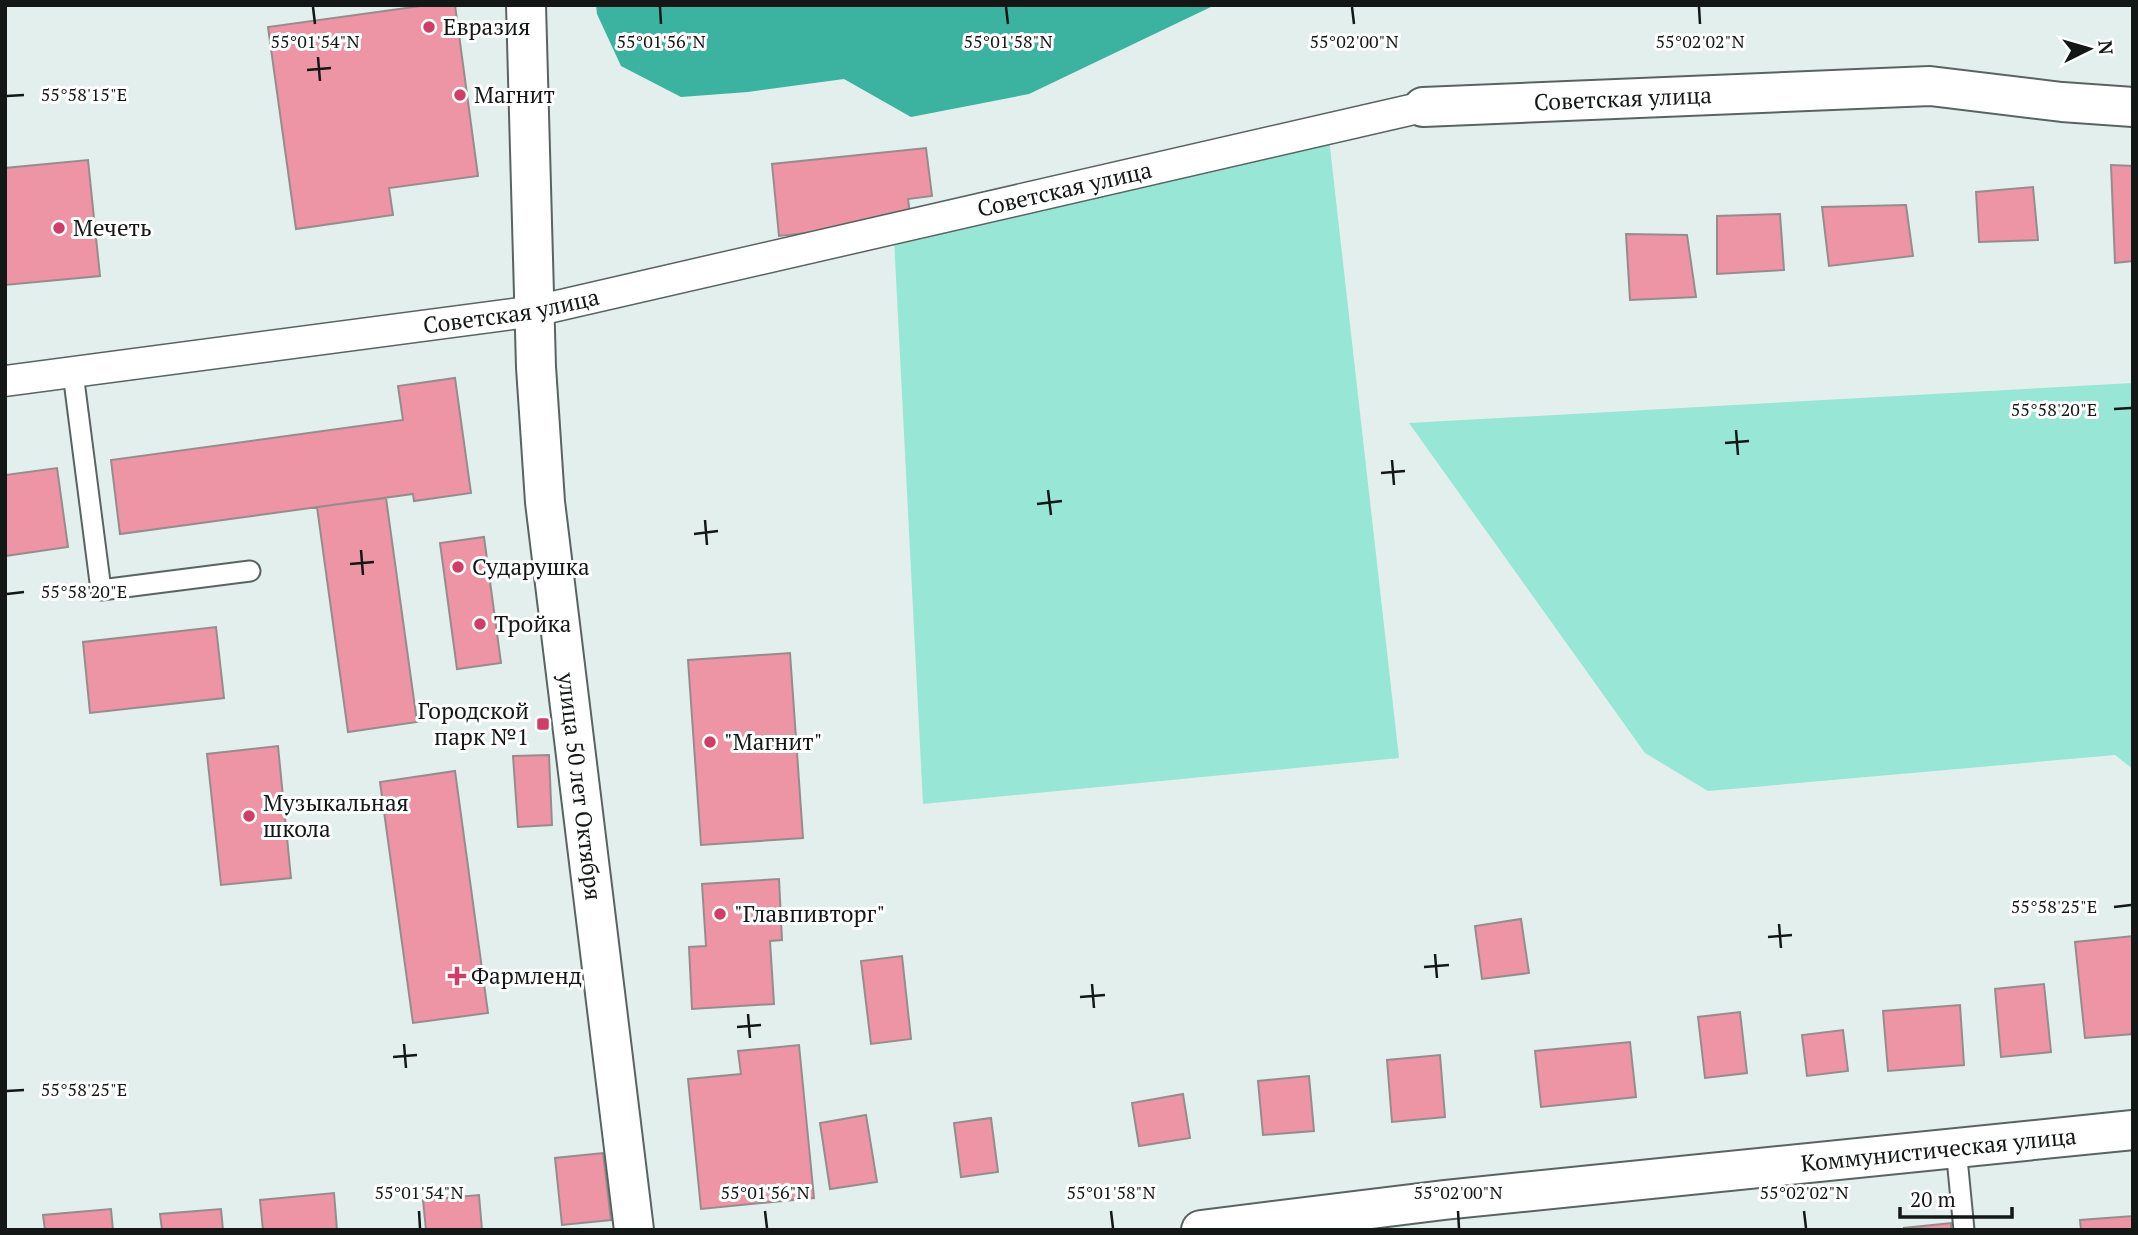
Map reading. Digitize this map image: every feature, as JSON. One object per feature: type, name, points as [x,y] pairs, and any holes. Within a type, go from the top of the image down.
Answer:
[{"type":"street","name":"улица 50 лет Октября","points":[[526,5],[535,312],[545,502],[634,1230]]},
{"type":"street","name":"Советская улица","points":[[5,382],[535,312],[1423,107],[1930,86],[2062,102],[2133,107]]},
{"type":"street","name":"Коммунистическая улица","points":[[1201,1230],[1446,1215],[1956,1148],[2133,1130]]},
{"type":"lane","points":[[73,373],[101,590],[250,570]]},
{"type":"lane","points":[[1956,1148],[1964,1230]]},
{"type":"shaded area","points":[[596,5],[1215,5],[1029,94],[911,117],[844,79],[748,92],[681,97],[621,66],[597,14]]},
{"type":"shaded area","points":[[1327,121],[1399,758],[923,804],[893,219]]},
{"type":"shaded area","points":[[2133,383],[2133,769],[2115,755],[1708,791],[1645,753],[1409,423]]},
{"type":"building","points":[[428,5],[455,5],[478,176],[389,188],[393,215],[296,229],[268,27]]},
{"type":"building","points":[[926,148],[932,196],[908,199],[911,222],[779,236],[772,164]]},
{"type":"building","points":[[88,160],[100,276],[5,285],[5,168]]},
{"type":"building","points":[[2111,165],[2133,166],[2133,261],[2115,263]]},
{"type":"building","points":[[2033,187],[2038,240],[1979,242],[1976,192]]},
{"type":"building","points":[[1906,205],[1913,256],[1829,266],[1822,207]]},
{"type":"building","points":[[1780,214],[1784,270],[1717,274],[1717,216]]},
{"type":"building","points":[[1626,234],[1687,235],[1696,297],[1630,300]]},
{"type":"building","points":[[455,378],[471,493],[414,501],[413,494],[120,534],[111,460],[403,420],[398,386]]},
{"type":"building","points":[[57,468],[68,547],[5,556],[5,475]]},
{"type":"building","points":[[386,498],[417,722],[348,732],[317,507]]},
{"type":"building","points":[[484,537],[501,663],[457,669],[440,543]]},
{"type":"building","points":[[216,627],[224,698],[90,713],[83,642]]},
{"type":"building","points":[[790,653],[803,838],[701,845],[688,660]]},
{"type":"building","name":"Музыкальная школа","points":[[278,746],[291,878],[221,885],[207,754]]},
{"type":"building","points":[[549,755],[552,825],[518,827],[513,756]]},
{"type":"building","points":[[455,771],[488,1013],[413,1023],[380,782]]},
{"type":"building","points":[[779,879],[782,940],[770,941],[774,1004],[692,1009],[689,947],[706,946],[702,884]]},
{"type":"building","points":[[1521,919],[1529,973],[1482,979],[1475,926]]},
{"type":"building","points":[[2133,936],[2133,1034],[2085,1038],[2075,942]]},
{"type":"building","points":[[902,956],[911,1039],[871,1044],[861,961]]},
{"type":"building","points":[[2044,984],[2051,1052],[2001,1057],[1995,989]]},
{"type":"building","points":[[1960,1005],[1964,1065],[1888,1071],[1883,1011]]},
{"type":"building","points":[[1740,1012],[1747,1073],[1705,1078],[1698,1017]]},
{"type":"building","points":[[1843,1030],[1848,1071],[1807,1076],[1802,1035]]},
{"type":"building","points":[[1630,1042],[1636,1097],[1541,1107],[1535,1051]]},
{"type":"building","points":[[799,1045],[814,1198],[701,1209],[688,1079],[741,1074],[738,1051]]},
{"type":"building","points":[[1440,1055],[1445,1117],[1392,1122],[1387,1060]]},
{"type":"building","points":[[1309,1076],[1314,1131],[1263,1135],[1258,1081]]},
{"type":"building","points":[[1183,1094],[1190,1138],[1139,1146],[1132,1103]]},
{"type":"building","points":[[866,1115],[877,1182],[830,1189],[820,1123]]},
{"type":"building","points":[[991,1118],[998,1172],[961,1177],[954,1123]]},
{"type":"building","points":[[603,1153],[611,1220],[562,1225],[555,1158]]},
{"type":"building","points":[[334,1193],[337,1230],[263,1230],[260,1200]]},
{"type":"building","points":[[479,1195],[482,1230],[426,1230],[423,1200]]},
{"type":"building","points":[[111,1209],[113,1230],[45,1230],[43,1215]]},
{"type":"building","points":[[221,1209],[223,1230],[162,1230],[160,1214]]},
{"type":"building","points":[[2133,1216],[2133,1230],[2081,1230],[2080,1220]]},
{"type":"building","points":[[1951,1223],[1951,1230],[1904,1230],[1904,1228]]},
{"type":"place","name":"Евразия","points":[[429,27]]},
{"type":"place","name":"Магнит","points":[[460,95]]},
{"type":"place","name":"Мечеть","points":[[59,228]]},
{"type":"place","name":"Сударушка","points":[[458,567]]},
{"type":"place","name":"Тройка","points":[[480,624]]},
{"type":"place","name":"Городской парк №1","points":[[543,724]]},
{"type":"place","name":"\"Магнит\"","points":[[710,742]]},
{"type":"place","name":"Музыкальная школа","points":[[249,816]]},
{"type":"place","name":"\"Главпивторг\"","points":[[720,914]]},
{"type":"place","name":"Фармленд","points":[[457,976]]}]
